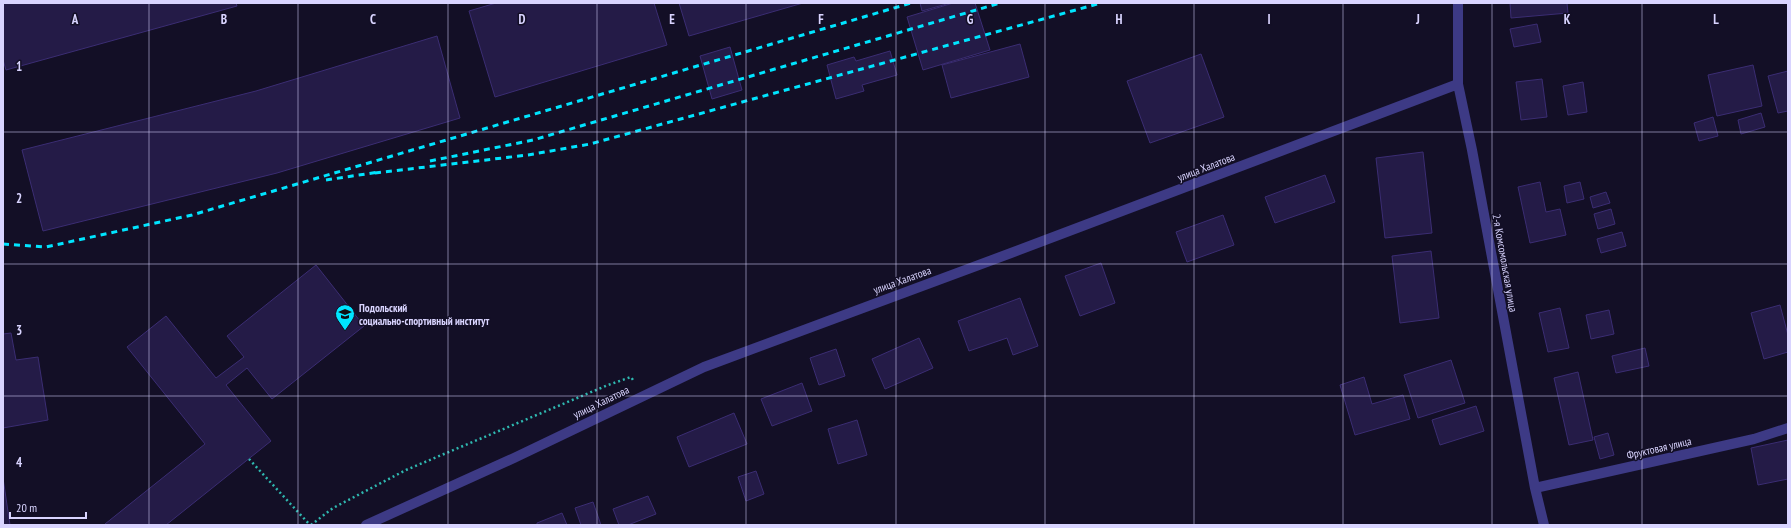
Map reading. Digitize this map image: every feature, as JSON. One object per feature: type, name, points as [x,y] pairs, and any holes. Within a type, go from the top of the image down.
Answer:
[{"type":"street","name":"2-я Комсомольская улица","points":[[1458,3],[1458,84],[1472,150],[1535,488],[1544,525]]},
{"type":"street","name":"улица Халатова","points":[[366,525],[514,458],[704,366],[1458,84]]},
{"type":"street","name":"Фруктовая улица","points":[[1535,488],[1754,439],[1788,428]]},
{"type":"path","points":[[249,459],[310,525],[333,508],[406,470],[608,385],[631,377],[644,395]]},
{"type":"building","points":[[3,3],[236,3],[237,6],[6,70],[3,60]]},
{"type":"building","points":[[496,3],[654,3],[667,45],[495,97],[469,11]]},
{"type":"building","points":[[679,3],[803,3],[689,36]]},
{"type":"building","points":[[920,3],[950,3],[922,11]]},
{"type":"building","points":[[953,3],[975,3],[990,50],[923,70],[907,17]]},
{"type":"building","points":[[1510,3],[1567,3],[1568,13],[1511,18]]},
{"type":"building","points":[[1537,24],[1541,42],[1514,47],[1510,29]]},
{"type":"building","points":[[437,36],[460,118],[277,173],[43,231],[22,150],[256,91]]},
{"type":"building","points":[[1020,44],[1029,77],[951,98],[942,65]]},
{"type":"building","points":[[730,47],[742,90],[712,99],[700,56]]},
{"type":"building","points":[[890,51],[897,75],[862,85],[864,91],[836,99],[827,65],[854,57],[856,61]]},
{"type":"building","points":[[1201,54],[1224,117],[1150,143],[1127,81]]},
{"type":"building","points":[[1753,65],[1762,106],[1717,116],[1708,75]]},
{"type":"building","points":[[1788,71],[1788,111],[1778,113],[1768,76]]},
{"type":"building","points":[[1542,79],[1547,117],[1521,120],[1516,82]]},
{"type":"building","points":[[1583,82],[1587,112],[1568,115],[1563,86]]},
{"type":"building","points":[[1761,113],[1765,127],[1741,134],[1738,120]]},
{"type":"building","points":[[1713,117],[1718,136],[1699,141],[1694,123]]},
{"type":"building","points":[[1423,152],[1432,233],[1385,238],[1376,158]]},
{"type":"building","points":[[1325,175],[1335,202],[1275,223],[1265,197]]},
{"type":"building","points":[[1540,182],[1546,212],[1560,209],[1566,235],[1530,243],[1518,187]]},
{"type":"building","points":[[1580,182],[1584,199],[1567,203],[1564,186]]},
{"type":"building","points":[[1606,192],[1610,203],[1593,208],[1590,197]]},
{"type":"building","points":[[1611,209],[1615,224],[1598,229],[1594,214]]},
{"type":"building","points":[[1223,215],[1234,245],[1187,262],[1176,232]]},
{"type":"building","points":[[1622,232],[1626,246],[1601,253],[1597,239]]},
{"type":"building","points":[[1431,251],[1439,318],[1400,323],[1392,256]]},
{"type":"building","points":[[1101,263],[1115,303],[1080,316],[1065,276]]},
{"type":"building","points":[[316,265],[364,326],[272,399],[247,368],[226,385],[271,441],[166,525],[106,525],[105,524],[205,444],[127,347],[166,316],[216,378],[244,357],[227,336]]},
{"type":"building","points":[[1020,298],[1038,346],[1013,355],[1007,338],[969,351],[958,321]]},
{"type":"building","points":[[1780,305],[1788,335],[1788,352],[1764,359],[1751,313]]},
{"type":"building","points":[[1560,308],[1569,348],[1548,352],[1539,313]]},
{"type":"building","points":[[1609,310],[1614,334],[1591,339],[1586,315]]},
{"type":"building","points":[[11,333],[16,360],[38,357],[48,420],[3,428],[3,334]]},
{"type":"building","points":[[919,338],[933,368],[885,389],[872,359]]},
{"type":"building","points":[[1645,348],[1649,366],[1616,373],[1612,356]]},
{"type":"building","points":[[836,349],[845,376],[819,385],[810,358]]},
{"type":"building","points":[[1451,360],[1465,403],[1418,418],[1404,375]]},
{"type":"building","points":[[1578,372],[1593,440],[1569,445],[1554,378]]},
{"type":"building","points":[[1364,377],[1372,404],[1403,395],[1410,419],[1355,435],[1340,385]]},
{"type":"building","points":[[802,383],[812,411],[772,426],[761,399]]},
{"type":"building","points":[[1476,406],[1484,431],[1440,445],[1432,420]]},
{"type":"building","points":[[734,413],[747,444],[689,467],[677,437]]},
{"type":"building","points":[[857,420],[867,455],[838,464],[828,429]]},
{"type":"building","points":[[1608,433],[1614,455],[1600,459],[1594,437]]},
{"type":"building","points":[[1788,440],[1788,479],[1758,485],[1751,448]]},
{"type":"building","points":[[756,471],[764,494],[746,501],[738,477]]},
{"type":"building","points":[[3,478],[10,525],[3,525]]},
{"type":"building","points":[[648,496],[656,514],[628,525],[619,525],[613,509]]},
{"type":"building","points":[[593,502],[601,525],[581,525],[575,508]]},
{"type":"building","points":[[562,513],[567,525],[537,525],[537,523]]},
{"type":"railway","points":[[3,244],[46,247],[192,215],[911,3]]},
{"type":"railway","points":[[430,161],[533,140],[1000,3]]},
{"type":"railway","points":[[375,173],[528,155],[590,144],[1101,3]]},
{"type":"railway","points":[[326,180],[379,172]]},
{"type":"place","name":"Подольский социально-спортивный институт","points":[[345,331]]}]
